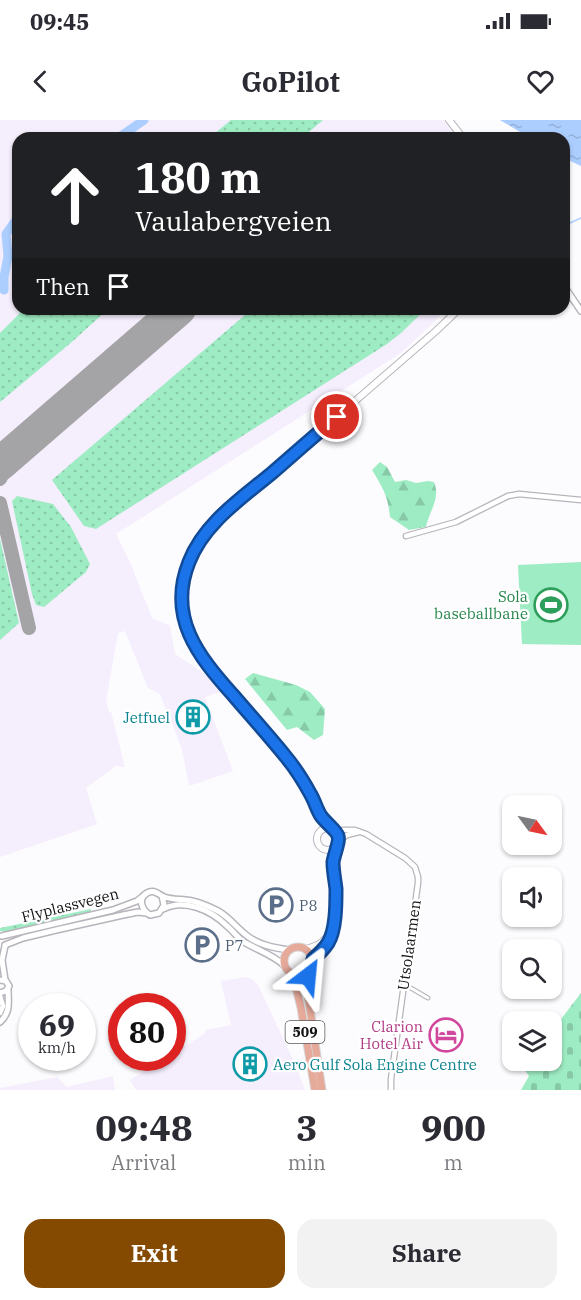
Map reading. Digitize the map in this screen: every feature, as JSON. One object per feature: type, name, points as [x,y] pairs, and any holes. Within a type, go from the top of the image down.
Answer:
[{"type":"highway","points":[[285,966],[285,954],[295,947],[306,949],[311,953],[313,959]]},
{"type":"highway","name":"509","points":[[313,959],[306,989],[322,1090]]},
{"type":"highway","name":"509","points":[[285,966],[293,975],[301,1008],[315,1090]]},
{"type":"highway","points":[[293,975],[299,976],[309,970]]},
{"type":"main road","points":[[449,120],[458,132]]},
{"type":"main road","points":[[443,324],[450,315]]},
{"type":"main road","points":[[313,959],[325,948],[332,934],[336,901],[333,863],[338,834],[320,815],[307,787],[292,764],[212,672],[195,647],[187,630],[183,611],[182,591],[186,571],[192,554],[209,528],[453,315]]},
{"type":"main road","points":[[320,815],[318,842],[333,863]]},
{"type":"main road","points":[[318,834],[324,829],[333,829]]},
{"type":"main road","points":[[323,848],[328,850],[337,844]]},
{"type":"main road","points":[[306,949],[320,945],[333,927]]},
{"type":"street","points":[[570,295],[581,311]]},
{"type":"street","points":[[406,536],[456,522],[508,496],[519,494],[581,500]]},
{"type":"street","name":"Utsolaarmen","points":[[333,829],[355,830],[370,835],[409,860],[417,873],[418,883],[391,1090]]},
{"type":"street","points":[[337,844],[347,835],[360,832]]},
{"type":"street","points":[[285,966],[276,958],[243,941],[216,916],[179,904],[170,905],[156,914],[147,914],[141,901],[151,892],[205,905],[231,919],[248,937],[275,948],[289,950]]},
{"type":"street","name":"Flyplassvegen","points":[[1,936],[113,910],[144,896]]},
{"type":"street","points":[[162,896],[163,909]]},
{"type":"street","name":"Flyplassvegen","points":[[3,947],[23,938],[114,916],[138,912],[147,914]]},
{"type":"street","name":"Flyplassvegen","points":[[0,1022],[9,1009],[8,983],[3,980],[2,960],[6,940],[1,936]]},
{"type":"street","points":[[404,986],[428,998]]},
{"type":"street","points":[[0,1013],[3,1006],[0,994],[8,989]]},
{"type":"shaded area","points":[[0,120],[443,120],[452,132],[12,132],[12,315],[440,315],[401,353],[116,534],[130,562],[152,618],[170,626],[175,654],[205,674],[220,692],[205,697],[233,771],[189,786],[182,749],[160,694],[148,688],[125,631],[118,633],[106,701],[125,767],[116,766],[86,788],[97,824],[0,857]]},
{"type":"shaded area","points":[[246,977],[258,985],[305,1090],[136,1090],[130,1080],[145,1071],[186,1071],[186,1046],[204,1034],[206,1030],[231,1025],[221,981]]},
{"type":"shaded area","points":[[113,1076],[115,1090],[0,1090],[0,1088],[57,1077],[67,1087]]},
{"type":"green space","points":[[231,120],[323,120],[309,132],[216,132]]},
{"type":"green space","points":[[18,315],[101,315],[0,402],[0,333]]},
{"type":"green space","points":[[245,315],[420,315],[387,344],[96,529],[84,526],[52,480]]},
{"type":"green space","points":[[380,462],[387,467],[395,482],[406,480],[416,483],[434,482],[436,494],[426,527],[409,530],[390,517],[384,492],[372,470]]},
{"type":"green space","points":[[17,496],[53,504],[71,527],[90,564],[86,572],[44,607],[36,605],[32,594],[12,501]]},
{"type":"green space","points":[[0,539],[19,623],[0,640]]},
{"type":"green space","name":"Sola baseballbane","points":[[581,562],[581,645],[522,644],[518,565]]},
{"type":"green space","points":[[253,673],[296,685],[310,692],[325,709],[323,735],[314,740],[297,727],[287,730],[245,679]]},
{"type":"green space","points":[[91,909],[91,912],[5,932],[0,931],[0,928]]},
{"type":"green space","points":[[581,993],[581,1090],[521,1090],[529,1076],[525,1071],[562,1071],[562,1018]]},
{"type":"water","points":[[500,120],[581,120],[581,166],[570,161],[570,132],[520,132]]},
{"type":"waterway","points":[[127,132],[144,120]]},
{"type":"waterway","points":[[570,223],[581,218]]},
{"type":"waterway","points":[[4,290],[8,256],[6,234],[12,226]]},
{"type":"waterway","points":[[0,280],[4,277]]},
{"type":"taxiway","points":[[0,479],[21,446]]},
{"type":"taxiway","points":[[0,503],[29,628]]},
{"type":"runway","points":[[0,464],[172,315]]},
{"type":"place","name":"Sola baseballbane","points":[[551,605]]},
{"type":"place","name":"Jetfuel","points":[[193,717]]},
{"type":"place","name":"P8","points":[[276,905]]},
{"type":"place","name":"P7","points":[[202,945]]},
{"type":"place","name":"Clarion Hotel Air","points":[[446,1035]]},
{"type":"place","name":"Aero Gulf Sola Engine Centre","points":[[250,1064]]},
{"type":"route","points":[[308,976],[313,959],[325,948],[332,934],[336,901],[333,863],[339,839],[338,834],[320,815],[307,787],[292,764],[199,654],[187,630],[182,591],[183,580],[192,554],[209,528],[337,417]]}]
